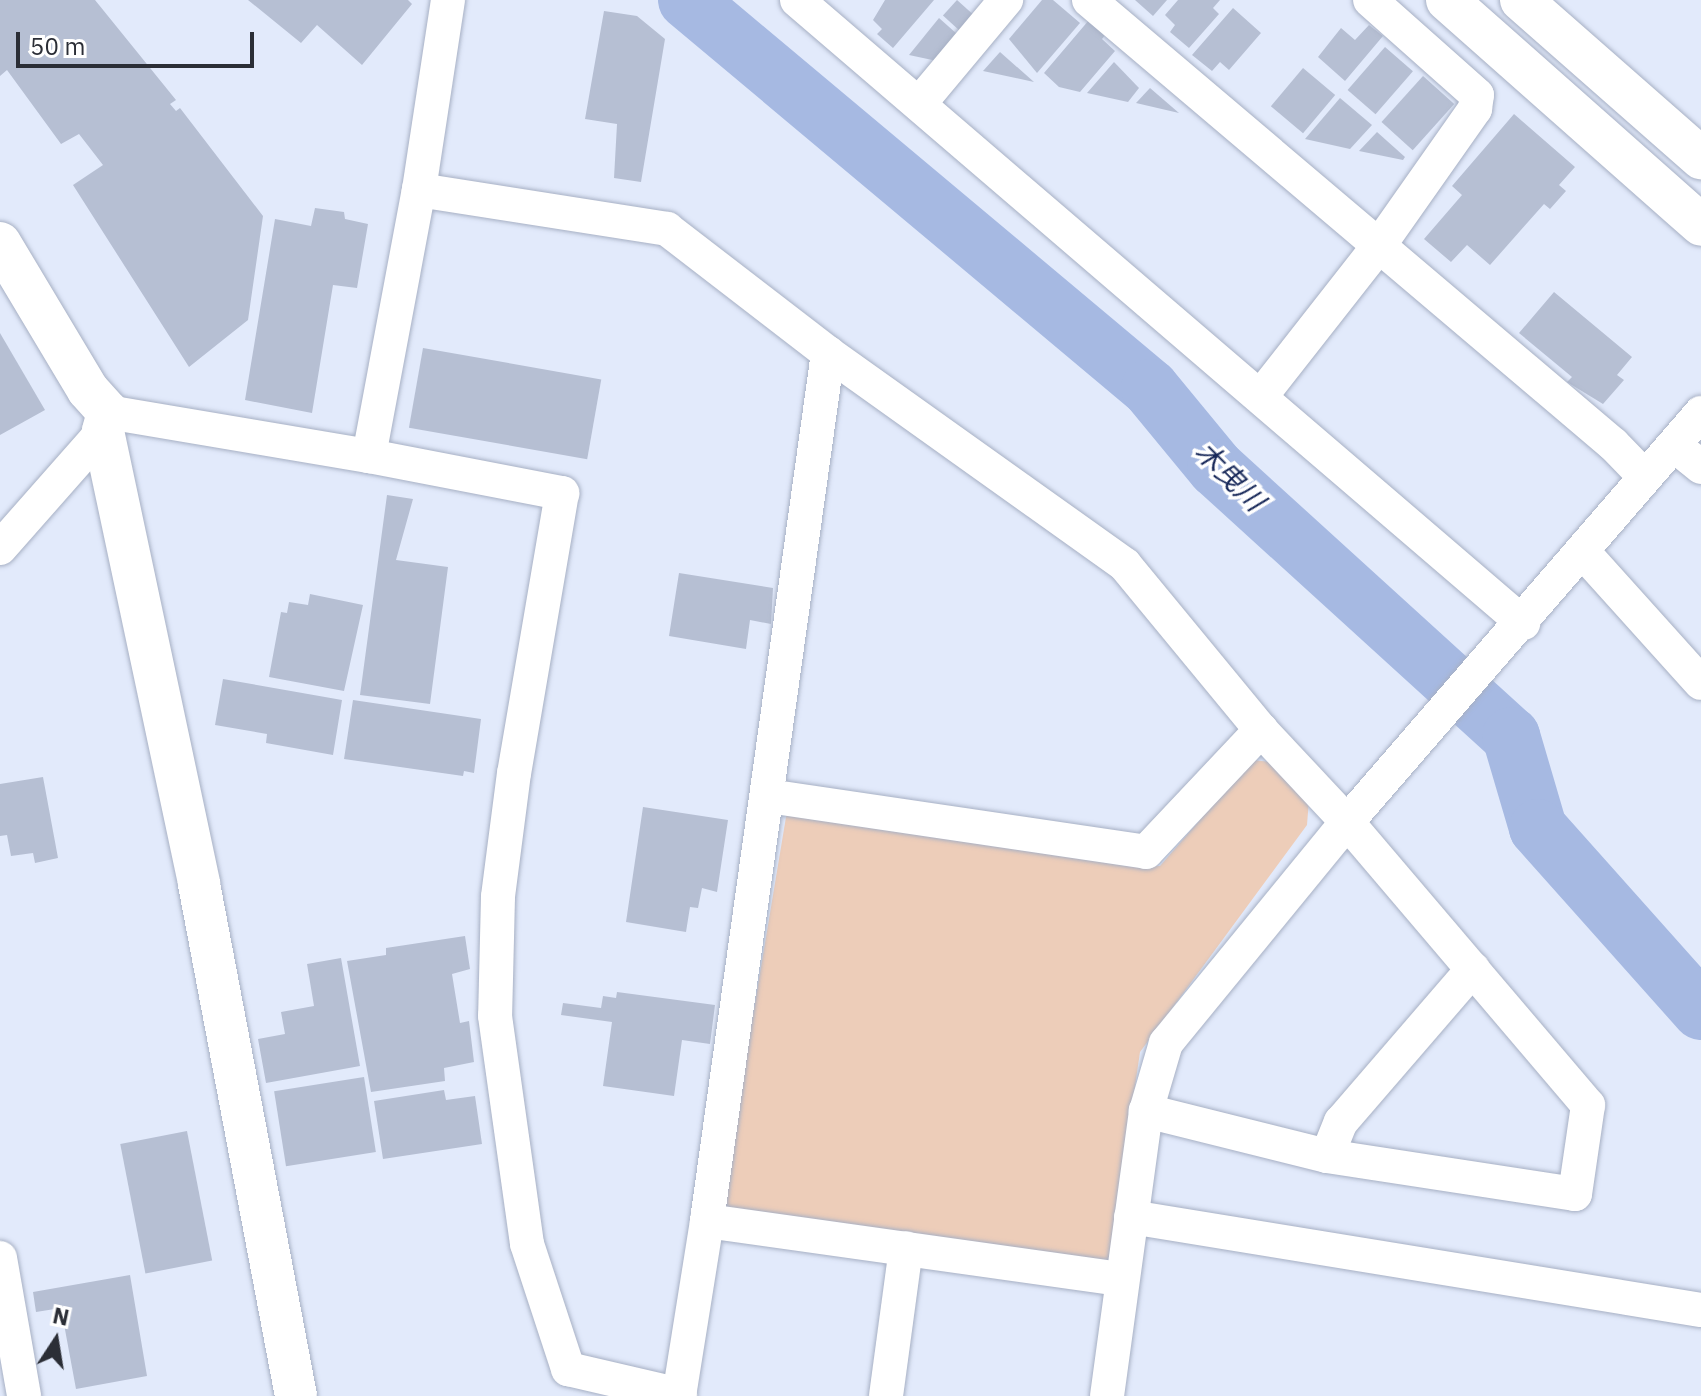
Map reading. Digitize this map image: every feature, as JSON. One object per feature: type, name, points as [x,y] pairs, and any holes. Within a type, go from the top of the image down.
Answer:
[{"type":"street","points":[[369,456],[419,190],[448,0]]},
{"type":"street","points":[[797,0],[1523,623]]},
{"type":"street","points":[[919,104],[1006,0]]},
{"type":"street","points":[[1089,0],[1613,444],[1645,477]]},
{"type":"street","points":[[1370,0],[1477,95],[1475,109]]},
{"type":"street","points":[[1447,0],[1701,225]]},
{"type":"street","points":[[1521,0],[1701,158]]},
{"type":"street","points":[[1261,396],[1378,247],[1475,109],[1515,62]]},
{"type":"street","points":[[419,190],[667,229],[828,353],[1125,565],[1261,730],[1347,822],[1588,1105],[1575,1194],[1327,1156],[1146,1111]]},
{"type":"street","points":[[0,243],[106,422],[199,884],[296,1396]]},
{"type":"street","points":[[106,422],[369,456],[562,493],[514,773],[498,897],[495,1016],[527,1244],[568,1369],[680,1396],[768,796],[828,353]]},
{"type":"street","points":[[1107,1396],[1146,1111],[1166,1043],[1347,822],[1500,650],[1701,413]]},
{"type":"street","points":[[0,548],[106,422]]},
{"type":"street","points":[[1674,445],[1701,467]]},
{"type":"street","points":[[1583,552],[1701,683]]},
{"type":"street","points":[[768,796],[1146,852],[1261,730]]},
{"type":"street","points":[[1327,1156],[1341,1122],[1473,969]]},
{"type":"street","points":[[1131,1217],[1701,1310]]},
{"type":"street","points":[[707,1221],[1122,1279]]},
{"type":"street","points":[[886,1396],[906,1248]]},
{"type":"street","points":[[0,1258],[24,1396]]},
{"type":"shaded area","points":[[1252,760],[1271,762],[1309,799],[1307,825],[1140,1052],[1109,1265],[721,1207],[787,811],[1134,867],[1160,866]]},
{"type":"building","points":[[0,0],[95,0],[176,100],[170,104],[176,111],[180,108],[263,216],[248,320],[189,367],[73,185],[103,165],[79,134],[61,144],[7,70],[0,76]]},
{"type":"building","points":[[248,0],[408,0],[412,4],[362,65],[317,25],[301,43]]},
{"type":"building","points":[[885,0],[934,0],[893,48],[877,34],[882,29],[873,20]]},
{"type":"building","points":[[957,0],[977,18],[963,34],[943,16]]},
{"type":"building","points":[[1042,0],[1053,0],[1080,23],[1037,73],[1009,39]]},
{"type":"building","points":[[1135,0],[1167,0],[1153,16]]},
{"type":"building","points":[[1178,0],[1220,0],[1213,8],[1219,14],[1189,48],[1170,32],[1175,25],[1165,15]]},
{"type":"building","points":[[1233,8],[1261,33],[1229,70],[1220,62],[1212,71],[1192,55]]},
{"type":"building","points":[[604,11],[637,16],[665,39],[641,182],[614,178],[617,124],[585,119]]},
{"type":"building","points":[[939,18],[957,34],[937,61],[909,55]]},
{"type":"building","points":[[1089,20],[1106,34],[1102,39],[1115,51],[1080,92],[1059,87],[1044,73]]},
{"type":"building","points":[[1369,25],[1383,36],[1345,81],[1318,57],[1341,28],[1355,40]]},
{"type":"building","points":[[1385,47],[1413,71],[1376,114],[1348,90]]},
{"type":"building","points":[[1000,52],[1034,82],[983,71]]},
{"type":"building","points":[[1114,62],[1139,88],[1128,102],[1087,93]]},
{"type":"building","points":[[1303,68],[1335,95],[1303,133],[1271,106]]},
{"type":"building","points":[[1423,76],[1454,104],[1413,150],[1382,122]]},
{"type":"building","points":[[1150,88],[1179,113],[1136,103]]},
{"type":"building","points":[[1340,98],[1372,125],[1350,149],[1305,139]]},
{"type":"building","points":[[1514,114],[1575,167],[1559,185],[1566,191],[1550,209],[1544,204],[1490,265],[1467,245],[1451,262],[1424,239],[1462,195],[1452,186]]},
{"type":"building","points":[[1377,132],[1405,157],[1403,160],[1359,151]]},
{"type":"building","points":[[315,208],[344,212],[345,219],[368,224],[357,288],[333,285],[312,413],[245,400],[275,219],[311,226]]},
{"type":"building","points":[[1554,292],[1632,357],[1617,375],[1624,380],[1603,404],[1567,382],[1572,377],[1519,333]]},
{"type":"building","points":[[0,333],[45,410],[0,435]]},
{"type":"building","points":[[423,348],[601,379],[587,459],[409,428]]},
{"type":"building","points":[[387,495],[413,499],[396,560],[448,567],[430,704],[360,695]]},
{"type":"building","points":[[679,573],[773,588],[771,624],[750,620],[746,649],[669,636]]},
{"type":"building","points":[[310,594],[363,605],[344,691],[269,677],[281,612],[287,613],[289,602],[308,605]]},
{"type":"building","points":[[223,679],[342,700],[333,755],[266,743],[267,734],[215,725]]},
{"type":"building","points":[[353,700],[481,719],[474,773],[464,771],[463,776],[344,759]]},
{"type":"building","points":[[43,777],[58,858],[35,863],[33,853],[11,856],[7,835],[0,836],[0,784]]},
{"type":"building","points":[[643,807],[728,820],[717,892],[702,888],[698,908],[690,907],[686,932],[626,922]]},
{"type":"building","points":[[465,936],[470,969],[452,974],[460,1023],[469,1021],[474,1062],[444,1068],[445,1081],[371,1092],[347,961],[386,955],[386,948]]},
{"type":"building","points":[[341,958],[360,1066],[266,1083],[258,1039],[285,1034],[281,1012],[314,1006],[307,964]]},
{"type":"building","points":[[617,992],[715,1005],[710,1044],[682,1040],[674,1096],[603,1086],[612,1022],[561,1015],[563,1003],[601,1008],[603,996],[616,998]]},
{"type":"building","points":[[364,1077],[376,1152],[286,1166],[274,1091]]},
{"type":"building","points":[[444,1090],[446,1100],[475,1096],[482,1144],[383,1159],[374,1101]]},
{"type":"building","points":[[187,1131],[212,1261],[145,1274],[120,1144]]},
{"type":"building","points":[[130,1275],[147,1376],[76,1389],[61,1308],[36,1312],[33,1292]]},
{"type":"waterway","name":"木曳川","points":[[687,0],[1150,388],[1216,468],[1511,736],[1538,828],[1701,1011]]}]
